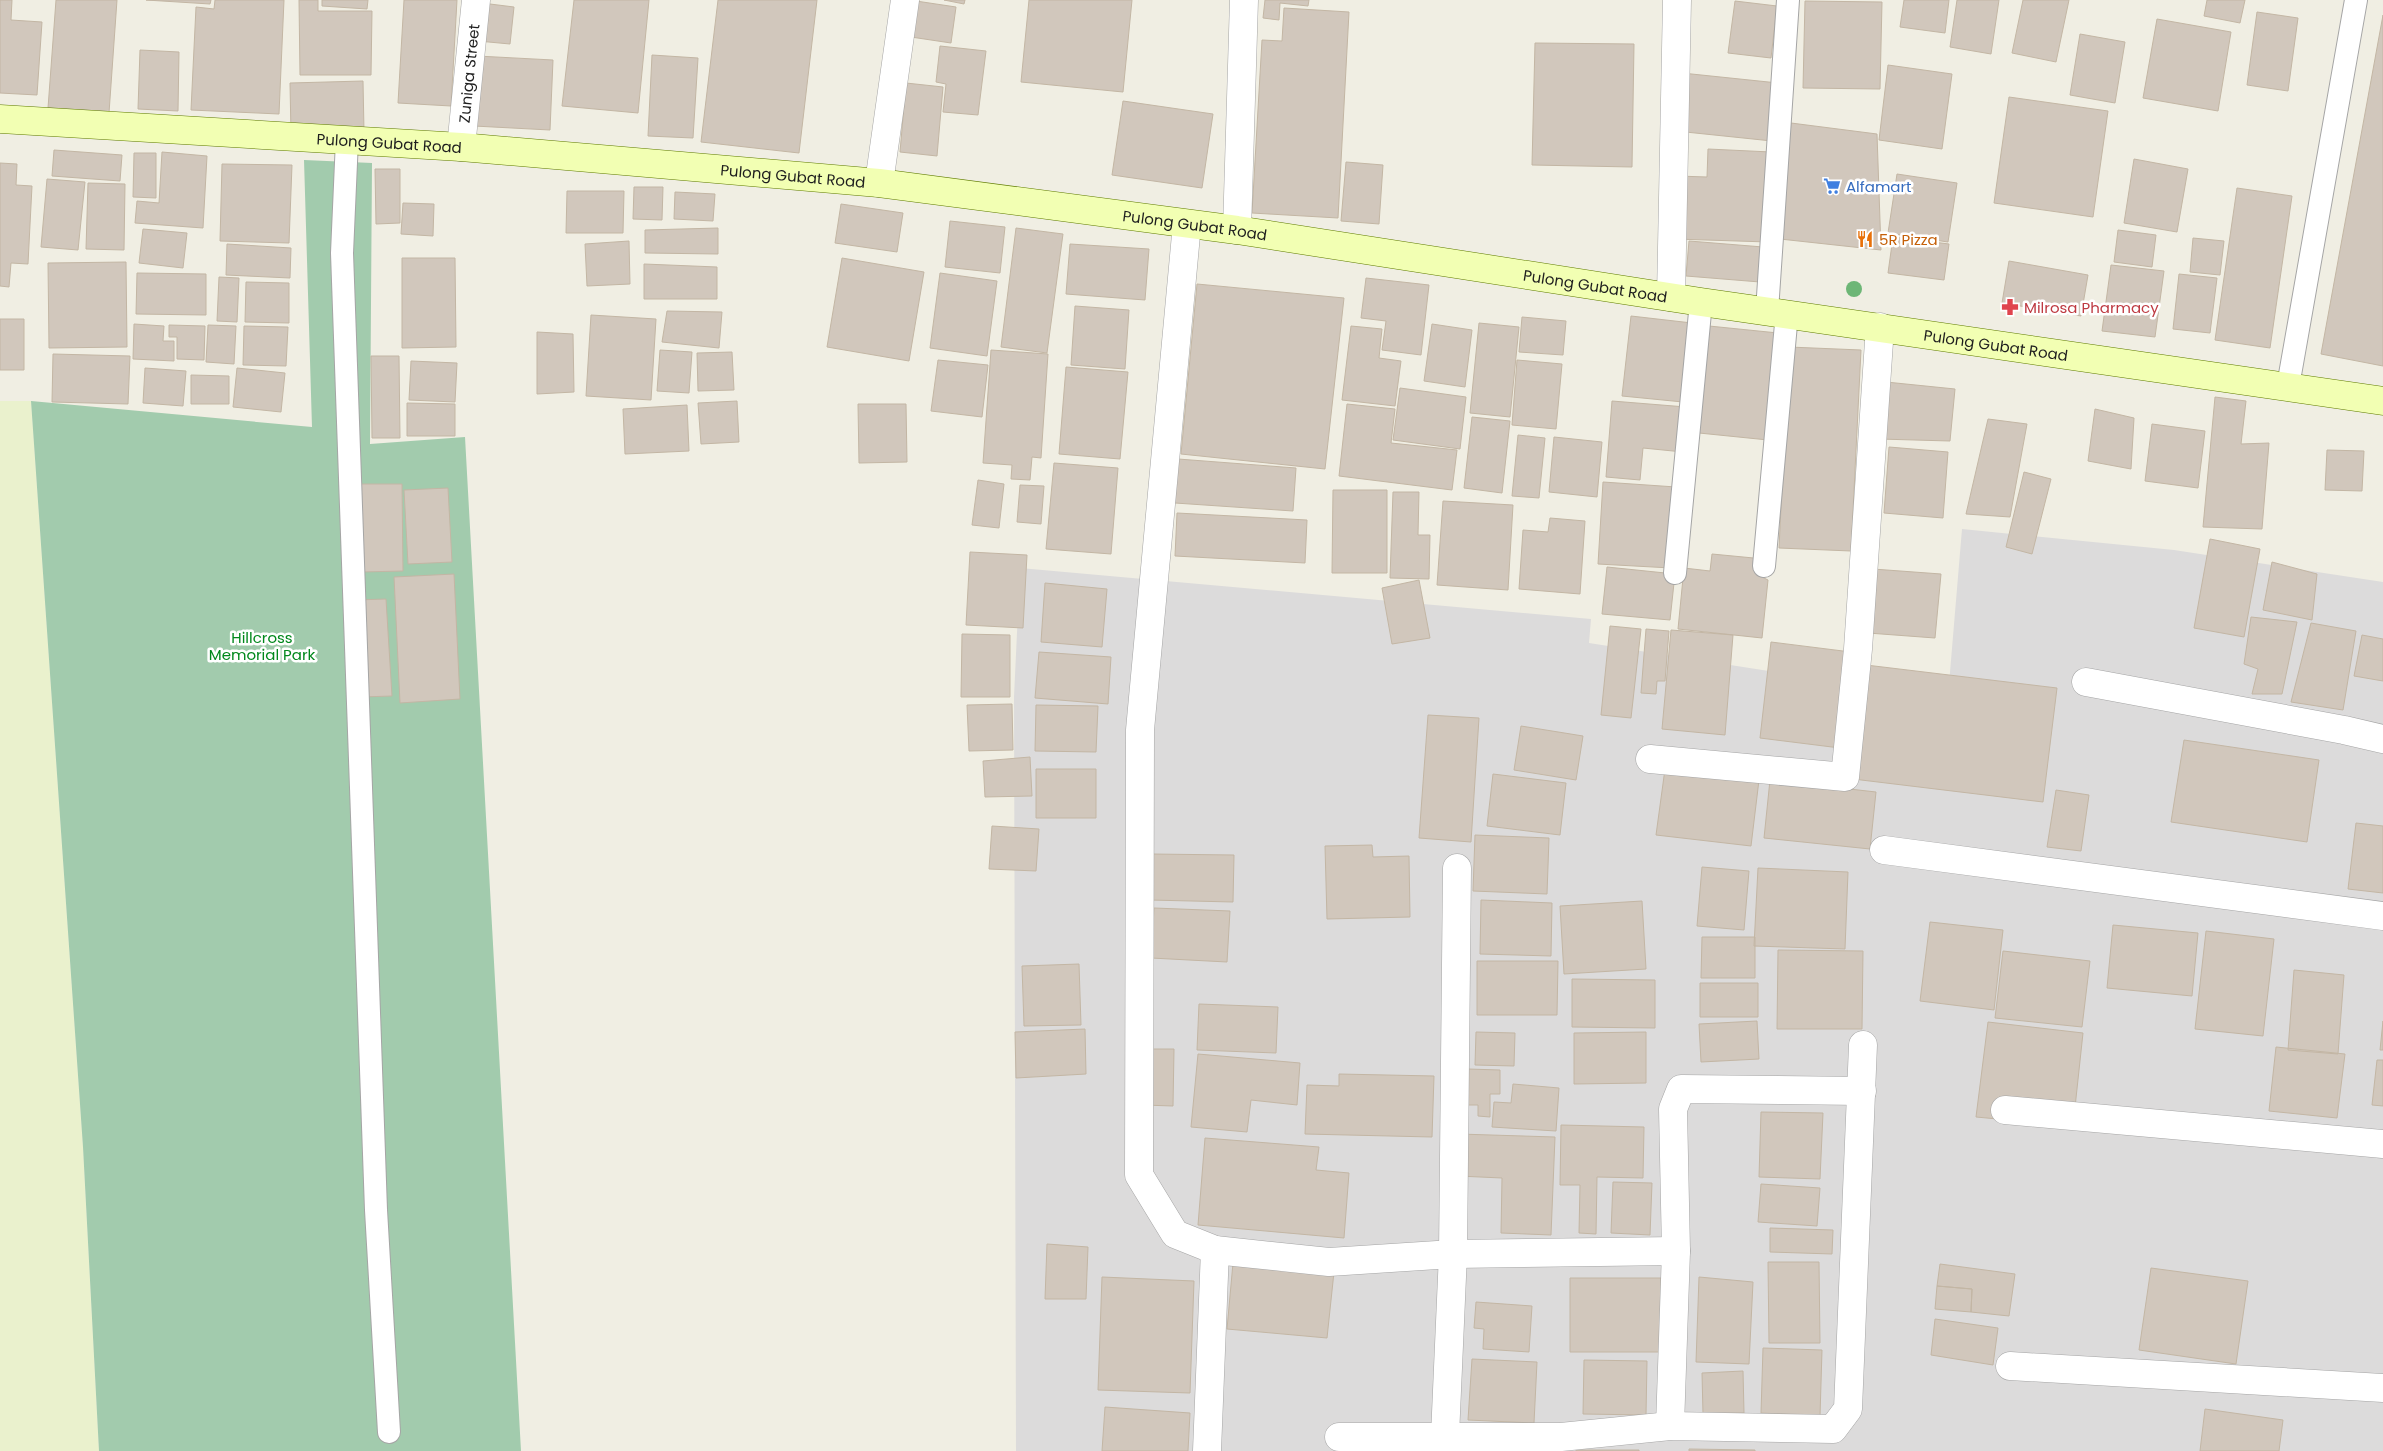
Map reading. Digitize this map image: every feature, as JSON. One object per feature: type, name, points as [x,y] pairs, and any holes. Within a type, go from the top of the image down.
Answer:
[{"type":"main road","name":"Pulong Gubat Road","points":[[0,119],[461,147],[879,183],[1236,230],[1701,302],[2383,400]]},
{"type":"street","name":"Zuniga Street","points":[[461,147],[476,0]]},
{"type":"street","points":[[879,183],[905,0]]},
{"type":"street","points":[[1236,230],[1244,0]]},
{"type":"street","points":[[1671,297],[1677,0]]},
{"type":"street","points":[[1187,224],[1140,730],[1139,1175],[1176,1234],[1215,1250],[1329,1262],[1453,1254],[1676,1250]]},
{"type":"street","points":[[1650,760],[1845,777],[1858,649],[1880,327]]},
{"type":"street","points":[[2086,682],[2383,739]]},
{"type":"street","points":[[1884,850],[2383,916]]},
{"type":"street","points":[[1445,1436],[1453,1254],[1457,868]]},
{"type":"street","points":[[1339,1437],[1561,1437],[1670,1426],[1833,1429],[1848,1409],[1863,1045]]},
{"type":"street","points":[[1670,1426],[1676,1250],[1673,1109],[1681,1089],[1862,1091]]},
{"type":"street","points":[[2005,1110],[2383,1144]]},
{"type":"street","points":[[1207,1451],[1215,1250]]},
{"type":"street","points":[[2010,1366],[2383,1388]]},
{"type":"lane","points":[[1764,566],[1777,312],[1788,0]]},
{"type":"lane","points":[[2288,386],[2356,0]]},
{"type":"lane","points":[[347,140],[342,263],[376,1210],[390,1432]]},
{"type":"lane","points":[[1675,573],[1701,302]]},
{"type":"shaded area","points":[[1962,529],[2174,550],[2383,582],[2383,1451],[1016,1451],[1014,697],[1020,568],[1591,619],[1589,643],[1871,687],[1948,696]]},
{"type":"green space","name":"Hillcross Memorial Park","points":[[304,160],[372,163],[370,444],[465,437],[521,1451],[99,1451],[83,1147],[31,401],[312,427]]},
{"type":"green space","points":[[0,401],[31,401],[83,1147],[99,1451],[0,1451]]},
{"type":"building","points":[[0,0],[12,0],[11,20],[42,22],[37,95],[0,93]]},
{"type":"building","points":[[56,0],[117,0],[109,113],[48,108]]},
{"type":"building","points":[[146,0],[211,0],[210,4]]},
{"type":"building","points":[[215,0],[284,0],[279,114],[191,110],[196,7],[214,9]]},
{"type":"building","points":[[299,0],[318,0],[318,11],[372,11],[371,75],[300,75]]},
{"type":"building","points":[[322,0],[368,0],[367,9],[322,6]]},
{"type":"building","points":[[404,0],[457,0],[451,106],[398,103]]},
{"type":"building","points":[[574,0],[649,0],[638,113],[562,106]]},
{"type":"building","points":[[718,0],[817,0],[799,153],[701,142]]},
{"type":"building","points":[[944,0],[965,0],[964,4]]},
{"type":"building","points":[[1029,0],[1132,0],[1123,92],[1021,82]]},
{"type":"building","points":[[1265,0],[1309,0],[1308,6],[1280,3],[1279,20],[1263,18]]},
{"type":"building","points":[[1904,0],[1949,0],[1945,33],[1900,27]]},
{"type":"building","points":[[1957,0],[1999,0],[1991,54],[1950,47]]},
{"type":"building","points":[[2023,0],[2069,0],[2056,62],[2012,53]]},
{"type":"building","points":[[2207,0],[2245,0],[2240,23],[2204,16]]},
{"type":"building","points":[[916,1],[956,7],[951,43],[911,37]]},
{"type":"building","points":[[1735,1],[1777,6],[1771,58],[1728,53]]},
{"type":"building","points":[[1805,1],[1882,2],[1880,89],[1803,88]]},
{"type":"building","points":[[482,3],[514,7],[510,44],[478,41]]},
{"type":"building","points":[[1284,8],[1349,12],[1338,218],[1252,213],[1262,40],[1282,41]]},
{"type":"building","points":[[2257,12],[2298,18],[2288,91],[2247,85]]},
{"type":"building","points":[[2383,15],[2383,366],[2321,354]]},
{"type":"building","points":[[2157,19],[2231,32],[2218,111],[2143,98]]},
{"type":"building","points":[[2080,34],[2125,42],[2115,103],[2070,95]]},
{"type":"building","points":[[1535,43],[1634,44],[1632,167],[1532,165]]},
{"type":"building","points":[[940,46],[986,51],[978,115],[943,112],[946,84],[936,82]]},
{"type":"building","points":[[140,50],[179,52],[178,111],[138,109]]},
{"type":"building","points":[[652,55],[698,58],[693,138],[648,136]]},
{"type":"building","points":[[477,56],[553,60],[550,130],[474,126]]},
{"type":"building","points":[[1888,65],[1952,74],[1942,149],[1879,140]]},
{"type":"building","points":[[1682,73],[1778,83],[1772,141],[1676,131]]},
{"type":"building","points":[[363,81],[364,132],[291,134],[290,83]]},
{"type":"building","points":[[906,83],[943,87],[937,156],[900,152]]},
{"type":"building","points":[[2009,97],[2108,111],[2093,217],[1994,203]]},
{"type":"building","points":[[1123,101],[1213,114],[1202,188],[1112,175]]},
{"type":"building","name":"Alfamart","points":[[1791,123],[1877,134],[1881,250],[1780,239]]},
{"type":"building","points":[[1708,149],[1771,152],[1768,242],[1675,239],[1677,176],[1707,177]]},
{"type":"building","points":[[54,150],[122,155],[120,181],[52,176]]},
{"type":"building","points":[[162,152],[207,156],[203,228],[135,223],[137,201],[159,203]]},
{"type":"building","points":[[134,153],[156,153],[156,198],[133,197]]},
{"type":"building","points":[[2134,159],[2188,169],[2177,232],[2124,223]]},
{"type":"building","points":[[1346,162],[1383,165],[1379,224],[1341,221]]},
{"type":"building","points":[[0,163],[17,164],[16,185],[32,186],[28,264],[11,263],[9,287],[0,286]]},
{"type":"building","points":[[222,164],[292,165],[289,243],[220,241]]},
{"type":"building","points":[[375,169],[400,169],[400,223],[376,224]]},
{"type":"building","points":[[1897,174],[1957,183],[1948,242],[1888,233]]},
{"type":"building","points":[[47,179],[85,182],[78,250],[41,247]]},
{"type":"building","points":[[88,183],[125,184],[124,250],[86,249]]},
{"type":"building","points":[[634,187],[663,187],[662,220],[633,219]]},
{"type":"building","points":[[2237,188],[2292,196],[2270,348],[2215,340]]},
{"type":"building","points":[[567,191],[624,191],[623,233],[566,233]]},
{"type":"building","points":[[675,192],[715,194],[713,221],[674,219]]},
{"type":"building","points":[[403,203],[434,204],[433,236],[401,234]]},
{"type":"building","points":[[841,204],[903,213],[897,252],[835,243]]},
{"type":"building","points":[[950,221],[1005,227],[1000,273],[945,267]]},
{"type":"building","points":[[718,228],[718,254],[645,253],[645,230]]},
{"type":"building","points":[[1016,228],[1063,234],[1047,353],[1001,347]]},
{"type":"building","points":[[143,229],[187,233],[183,268],[139,263]]},
{"type":"building","points":[[2118,230],[2156,235],[2152,267],[2114,262]]},
{"type":"building","points":[[1893,237],[1949,244],[1944,280],[1888,273]]},
{"type":"building","points":[[2193,238],[2224,241],[2220,275],[2190,272]]},
{"type":"building","points":[[629,241],[630,284],[587,286],[585,244]]},
{"type":"building","points":[[1689,241],[1763,247],[1760,282],[1686,276]]},
{"type":"building","points":[[227,244],[291,248],[290,278],[226,275]]},
{"type":"building","points":[[1070,244],[1149,249],[1145,300],[1066,294]]},
{"type":"building","points":[[402,258],[455,258],[456,347],[402,348]]},
{"type":"building","points":[[842,258],[924,272],[909,361],[827,347]]},
{"type":"building","points":[[2009,261],[2088,275],[2081,316],[2002,303]]},
{"type":"building","points":[[126,262],[127,347],[49,348],[48,263]]},
{"type":"building","points":[[644,264],[717,267],[717,299],[644,299]]},
{"type":"building","points":[[2111,265],[2164,271],[2155,337],[2102,331]]},
{"type":"building","points":[[137,273],[206,274],[206,315],[136,314]]},
{"type":"building","points":[[940,273],[997,281],[987,356],[930,348]]},
{"type":"building","points":[[2179,274],[2217,278],[2210,333],[2173,329]]},
{"type":"building","points":[[219,277],[239,278],[237,322],[217,321]]},
{"type":"building","points":[[1366,278],[1429,285],[1421,355],[1382,350],[1386,321],[1361,318]]},
{"type":"building","points":[[246,282],[289,283],[289,323],[245,322]]},
{"type":"building","points":[[1197,284],[1344,298],[1325,469],[1181,454]]},
{"type":"building","points":[[1075,306],[1129,310],[1125,369],[1071,365]]},
{"type":"building","points":[[667,311],[722,312],[719,348],[662,342]]},
{"type":"building","points":[[591,315],[656,319],[651,400],[586,396]]},
{"type":"building","points":[[1631,316],[1692,323],[1683,402],[1622,396]]},
{"type":"building","points":[[1522,317],[1566,321],[1563,355],[1519,352]]},
{"type":"building","points":[[0,319],[24,319],[24,370],[0,370]]},
{"type":"building","points":[[1479,323],[1519,327],[1510,417],[1470,413]]},
{"type":"building","points":[[134,324],[164,326],[163,341],[174,341],[174,361],[133,359]]},
{"type":"building","points":[[1432,324],[1472,330],[1465,387],[1424,381]]},
{"type":"building","points":[[169,325],[205,326],[204,360],[177,359],[177,337],[169,337]]},
{"type":"building","points":[[208,325],[236,326],[234,364],[206,362]]},
{"type":"building","points":[[244,326],[288,327],[286,366],[243,365]]},
{"type":"building","points":[[1351,326],[1382,329],[1379,358],[1401,361],[1395,406],[1342,400]]},
{"type":"building","points":[[1709,326],[1778,333],[1768,440],[1699,433]]},
{"type":"building","points":[[537,332],[573,334],[574,392],[537,394]]},
{"type":"building","points":[[1789,347],[1861,350],[1851,551],[1779,548]]},
{"type":"building","points":[[660,350],[692,352],[689,393],[657,391]]},
{"type":"building","points":[[991,350],[1048,354],[1041,458],[1032,457],[1030,480],[1011,479],[1012,465],[983,463]]},
{"type":"building","points":[[732,352],[734,390],[698,391],[697,353]]},
{"type":"building","points":[[53,354],[130,356],[128,404],[52,402]]},
{"type":"building","points":[[371,356],[399,356],[400,438],[372,438]]},
{"type":"building","points":[[938,360],[988,365],[982,417],[931,411]]},
{"type":"building","points":[[1517,360],[1562,364],[1556,429],[1512,425]]},
{"type":"building","points":[[411,361],[457,363],[455,402],[409,400]]},
{"type":"building","points":[[1066,367],[1128,372],[1120,459],[1059,454]]},
{"type":"building","points":[[145,368],[186,371],[183,406],[143,403]]},
{"type":"building","points":[[237,368],[285,373],[281,412],[233,407]]},
{"type":"building","points":[[191,375],[229,376],[229,404],[191,404]]},
{"type":"building","points":[[1886,382],[1955,389],[1950,441],[1879,439]]},
{"type":"building","points":[[1400,388],[1466,397],[1460,449],[1393,440]]},
{"type":"building","points":[[2215,397],[2246,401],[2241,444],[2269,443],[2262,529],[2203,527]]},
{"type":"building","points":[[737,401],[739,442],[701,444],[698,403]]},
{"type":"building","points":[[1612,401],[1686,407],[1683,452],[1643,448],[1640,480],[1606,477]]},
{"type":"building","points":[[407,403],[455,404],[455,436],[407,436]]},
{"type":"building","points":[[858,404],[906,404],[907,462],[859,463]]},
{"type":"building","points":[[1347,404],[1395,409],[1391,443],[1457,450],[1452,490],[1339,476]]},
{"type":"building","points":[[687,405],[689,451],[625,454],[623,409]]},
{"type":"building","points":[[2095,409],[2134,418],[2131,469],[2088,461]]},
{"type":"building","points":[[1472,417],[1510,421],[1502,493],[1464,488]]},
{"type":"building","points":[[1988,419],[2027,424],[2010,517],[1966,514]]},
{"type":"building","points":[[2152,424],[2205,431],[2198,488],[2145,481]]},
{"type":"building","points":[[1518,435],[1545,438],[1539,498],[1512,496]]},
{"type":"building","points":[[1554,437],[1602,442],[1597,497],[1549,492]]},
{"type":"building","points":[[1889,447],[1948,452],[1943,518],[1884,513]]},
{"type":"building","points":[[2327,450],[2364,451],[2362,491],[2325,490]]},
{"type":"building","points":[[1178,459],[1296,468],[1293,511],[1175,503]]},
{"type":"building","points":[[1054,463],[1118,468],[1111,554],[1046,549]]},
{"type":"building","points":[[2024,472],[2051,479],[2032,554],[2006,547]]},
{"type":"building","points":[[978,480],[1004,484],[999,528],[972,525]]},
{"type":"building","points":[[1603,482],[1676,487],[1671,568],[1598,564]]},
{"type":"building","points":[[361,484],[402,484],[403,571],[362,572]]},
{"type":"building","points":[[1020,485],[1044,486],[1041,524],[1017,522]]},
{"type":"building","points":[[448,488],[452,562],[408,564],[404,490]]},
{"type":"building","points":[[1333,490],[1387,490],[1387,573],[1332,573]]},
{"type":"building","points":[[1393,492],[1419,492],[1418,535],[1430,535],[1429,579],[1390,578]]},
{"type":"building","points":[[1443,501],[1513,505],[1508,590],[1437,585]]},
{"type":"building","points":[[1177,513],[1307,520],[1305,563],[1175,556]]},
{"type":"building","points":[[1550,518],[1585,521],[1580,594],[1519,589],[1523,530],[1548,532]]},
{"type":"building","points":[[2210,539],[2260,549],[2244,637],[2194,628]]},
{"type":"building","points":[[970,552],[1027,555],[1023,628],[966,625]]},
{"type":"building","points":[[1712,554],[1764,559],[1762,577],[1768,580],[1762,638],[1678,629],[1684,568],[1710,571]]},
{"type":"building","points":[[2272,562],[2317,574],[2312,620],[2263,610]]},
{"type":"building","points":[[1607,567],[1675,574],[1670,620],[1602,614]]},
{"type":"building","points":[[1873,569],[1941,574],[1935,638],[1868,633]]},
{"type":"building","points":[[454,574],[460,699],[400,703],[394,577]]},
{"type":"building","points":[[1419,580],[1430,638],[1392,644],[1382,588]]},
{"type":"building","points":[[1045,583],[1107,589],[1102,647],[1041,642]]},
{"type":"building","points":[[386,599],[392,696],[361,697],[355,600]]},
{"type":"building","points":[[2251,617],[2297,622],[2282,694],[2252,694],[2258,669],[2244,664]]},
{"type":"building","points":[[2311,623],[2356,631],[2343,710],[2291,702]]},
{"type":"building","points":[[1610,626],[1641,629],[1631,718],[1601,715]]},
{"type":"building","points":[[1646,629],[1669,631],[1665,681],[1657,681],[1656,694],[1641,693]]},
{"type":"building","points":[[1671,630],[1733,635],[1725,735],[1662,729]]},
{"type":"building","points":[[962,634],[1010,635],[1010,697],[961,697]]},
{"type":"building","points":[[2362,635],[2383,639],[2383,681],[2354,676]]},
{"type":"building","points":[[1771,642],[1851,652],[1840,748],[1760,738]]},
{"type":"building","points":[[1039,652],[1111,657],[1108,704],[1035,698]]},
{"type":"building","points":[[1866,665],[2057,688],[2043,802],[1853,779]]},
{"type":"building","points":[[1012,704],[1013,750],[969,751],[967,705]]},
{"type":"building","points":[[1036,705],[1098,706],[1096,752],[1035,751]]},
{"type":"building","points":[[1428,715],[1479,718],[1471,842],[1419,838]]},
{"type":"building","points":[[1521,726],[1583,736],[1576,780],[1514,770]]},
{"type":"building","points":[[2184,740],[2319,760],[2307,842],[2171,822]]},
{"type":"building","points":[[1030,757],[1032,796],[985,797],[983,761]]},
{"type":"building","points":[[1036,769],[1096,769],[1096,818],[1036,818]]},
{"type":"building","points":[[1665,769],[1759,780],[1751,846],[1656,835]]},
{"type":"building","points":[[1493,774],[1566,783],[1560,835],[1487,826]]},
{"type":"building","points":[[1770,780],[1876,792],[1870,849],[1764,838]]},
{"type":"building","points":[[2056,790],[2089,795],[2081,851],[2047,847]]},
{"type":"building","points":[[2356,823],[2383,826],[2383,893],[2348,889]]},
{"type":"building","points":[[992,826],[1039,829],[1036,871],[989,869]]},
{"type":"building","points":[[1475,835],[1549,838],[1547,894],[1473,891]]},
{"type":"building","points":[[1372,845],[1373,857],[1409,856],[1410,917],[1327,919],[1325,846]]},
{"type":"building","points":[[1151,854],[1234,855],[1233,902],[1150,900]]},
{"type":"building","points":[[1702,867],[1749,871],[1744,930],[1697,926]]},
{"type":"building","points":[[1758,868],[1848,872],[1845,949],[1754,946]]},
{"type":"building","points":[[1481,900],[1552,903],[1551,956],[1480,954]]},
{"type":"building","points":[[1642,901],[1646,969],[1564,974],[1560,906]]},
{"type":"building","points":[[1154,908],[1230,911],[1227,962],[1151,958]]},
{"type":"building","points":[[1930,922],[2003,930],[1994,1010],[1920,1001]]},
{"type":"building","points":[[2113,925],[2198,933],[2192,996],[2107,988]]},
{"type":"building","points":[[2206,931],[2274,939],[2263,1036],[2195,1029]]},
{"type":"building","points":[[1702,937],[1755,937],[1755,978],[1701,978]]},
{"type":"building","points":[[1778,950],[1863,951],[1862,1029],[1777,1029]]},
{"type":"building","points":[[2003,951],[2090,961],[2082,1027],[1995,1018]]},
{"type":"building","points":[[1477,961],[1558,961],[1557,1015],[1477,1015]]},
{"type":"building","points":[[1079,964],[1081,1025],[1024,1026],[1022,966]]},
{"type":"building","points":[[2294,970],[2344,975],[2338,1054],[2288,1050]]},
{"type":"building","points":[[1572,979],[1655,980],[1655,1028],[1572,1027]]},
{"type":"building","points":[[1700,983],[1758,983],[1758,1017],[1700,1017]]},
{"type":"building","points":[[1199,1004],[1278,1007],[1276,1053],[1197,1050]]},
{"type":"building","points":[[1757,1021],[1759,1059],[1701,1062],[1699,1024]]},
{"type":"building","points":[[2383,1021],[2383,1050],[2380,1050]]},
{"type":"building","points":[[1988,1022],[2083,1033],[2073,1126],[1976,1117]]},
{"type":"building","points":[[1085,1029],[1086,1074],[1016,1078],[1015,1032]]},
{"type":"building","points":[[1476,1032],[1515,1033],[1514,1066],[1475,1065]]},
{"type":"building","points":[[1646,1032],[1646,1083],[1574,1084],[1574,1033]]},
{"type":"building","points":[[2276,1047],[2345,1054],[2337,1118],[2269,1111]]},
{"type":"building","points":[[1144,1049],[1174,1049],[1173,1106],[1143,1105]]},
{"type":"building","points":[[1198,1054],[1300,1063],[1297,1105],[1251,1100],[1247,1132],[1191,1127]]},
{"type":"building","points":[[2377,1060],[2383,1060],[2383,1106],[2372,1105]]},
{"type":"building","points":[[1468,1069],[1500,1070],[1500,1094],[1490,1094],[1490,1117],[1478,1116],[1478,1105],[1468,1105]]},
{"type":"building","points":[[1339,1074],[1434,1076],[1432,1137],[1305,1134],[1307,1085],[1339,1086]]},
{"type":"building","points":[[1513,1084],[1559,1088],[1556,1131],[1492,1127],[1494,1102],[1511,1103]]},
{"type":"building","points":[[1761,1112],[1823,1113],[1820,1179],[1759,1177]]},
{"type":"building","points":[[1561,1125],[1644,1127],[1643,1178],[1597,1177],[1596,1234],[1579,1233],[1580,1185],[1560,1185]]},
{"type":"building","points":[[1459,1134],[1555,1137],[1551,1235],[1501,1233],[1502,1178],[1458,1176]]},
{"type":"building","points":[[1205,1138],[1319,1147],[1316,1170],[1349,1173],[1344,1238],[1198,1225]]},
{"type":"building","points":[[1613,1182],[1652,1183],[1650,1235],[1611,1233]]},
{"type":"building","points":[[1761,1184],[1820,1188],[1817,1226],[1758,1222]]},
{"type":"building","points":[[1770,1228],[1833,1230],[1832,1254],[1770,1252]]},
{"type":"building","points":[[1047,1244],[1088,1247],[1086,1299],[1045,1299]]},
{"type":"building","points":[[1768,1262],[1819,1262],[1820,1343],[1769,1343]]},
{"type":"building","points":[[1233,1263],[1334,1272],[1327,1338],[1227,1329]]},
{"type":"building","points":[[1940,1264],[2015,1274],[2009,1316],[1971,1312],[1972,1289],[1937,1286]]},
{"type":"building","points":[[2151,1268],[2248,1281],[2236,1364],[2139,1350]]},
{"type":"building","points":[[1102,1277],[1194,1281],[1190,1393],[1098,1390]]},
{"type":"building","points":[[1699,1277],[1753,1282],[1749,1364],[1696,1362]]},
{"type":"building","points":[[1570,1278],[1661,1278],[1661,1352],[1570,1352]]},
{"type":"building","points":[[1937,1286],[1972,1289],[1971,1312],[1935,1309]]},
{"type":"building","points":[[1476,1302],[1532,1306],[1529,1352],[1483,1349],[1484,1329],[1474,1328]]},
{"type":"building","points":[[1935,1319],[1998,1328],[1993,1365],[1931,1355]]},
{"type":"building","points":[[1763,1348],[1822,1350],[1820,1416],[1761,1413]]},
{"type":"building","points":[[1472,1359],[1537,1362],[1534,1423],[1468,1420]]},
{"type":"building","points":[[1584,1360],[1647,1361],[1646,1415],[1583,1414]]},
{"type":"building","points":[[1743,1371],[1744,1413],[1703,1414],[1702,1373]]},
{"type":"building","points":[[1105,1407],[1190,1413],[1188,1451],[1102,1451]]},
{"type":"building","points":[[2205,1409],[2283,1420],[2279,1451],[2200,1451]]},
{"type":"building","points":[[1689,1449],[1755,1450],[1755,1451],[1689,1451]]},
{"type":"building","points":[[1639,1450],[1639,1451],[1576,1451]]},
{"type":"place","name":"Alfamart","points":[[1832,186]]},
{"type":"place","name":"5R Pizza","points":[[1865,239]]},
{"type":"place","name":"Milrosa Pharmacy","points":[[2010,307]]}]
